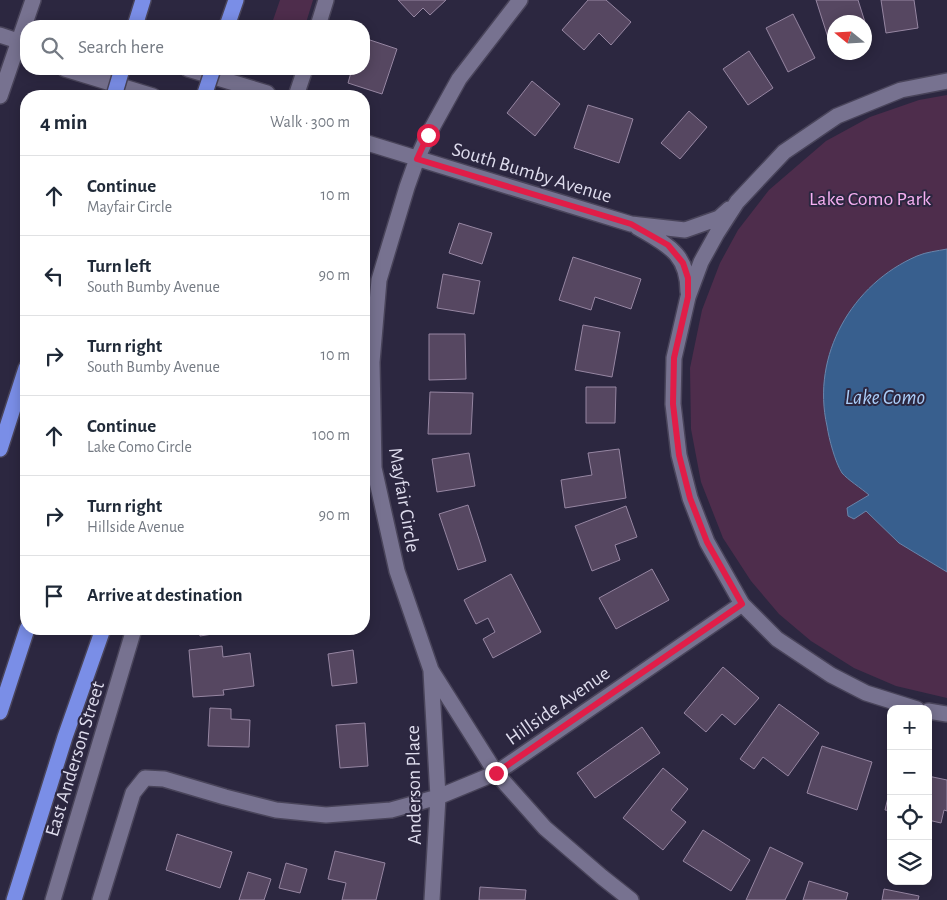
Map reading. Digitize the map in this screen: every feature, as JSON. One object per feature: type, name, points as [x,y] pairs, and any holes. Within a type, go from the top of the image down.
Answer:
[{"type":"highway","points":[[137,20],[143,0]]},
{"type":"highway","points":[[229,20],[236,1]]},
{"type":"highway","points":[[116,90],[120,75]]},
{"type":"highway","points":[[206,90],[211,75]]},
{"type":"highway","points":[[0,449],[20,387]]},
{"type":"highway","points":[[0,712],[25,635]]},
{"type":"highway","points":[[14,900],[65,737],[101,635]]},
{"type":"street","points":[[29,20],[33,0]]},
{"type":"street","points":[[320,20],[326,0]]},
{"type":"street","name":"Mayfair Circle","points":[[520,0],[459,79],[417,159],[379,280],[372,362],[374,468],[397,571],[431,670],[496,773],[545,828],[631,900]]},
{"type":"street","points":[[0,35],[20,41]]},
{"type":"street","points":[[0,96],[20,51]]},
{"type":"street","points":[[85,75],[133,90]]},
{"type":"street","points":[[208,75],[257,90]]},
{"type":"street","points":[[298,90],[303,75]]},
{"type":"street","points":[[904,705],[866,693],[831,675],[777,639],[742,604],[707,542],[690,498],[679,455],[673,404],[674,358],[688,297],[701,262],[737,202],[784,152],[837,116],[901,90],[947,81]]},
{"type":"street","name":"South Bumby Avenue","points":[[370,144],[631,224],[686,230],[719,218],[737,202]]},
{"type":"street","name":"South Bumby Avenue","points":[[631,224],[668,245],[676,254],[683,263],[688,278],[688,297]]},
{"type":"street","name":"Hillside Avenue","points":[[100,900],[133,793],[145,778],[164,779],[276,810],[326,815],[391,810],[438,797],[496,773],[742,604]]},
{"type":"street","name":"East Anderson Street","points":[[53,900],[132,635]]},
{"type":"street","name":"Anderson Place","points":[[431,670],[438,797],[432,900]]},
{"type":"street","points":[[932,712],[947,714]]},
{"type":"green space","points":[[280,0],[313,0],[307,20],[273,20]]},
{"type":"green space","name":"Lake Como Park","points":[[947,95],[947,249],[917,256],[894,268],[873,284],[856,303],[842,325],[831,348],[825,373],[824,399],[829,437],[839,469],[869,495],[847,508],[866,511],[899,543],[947,572],[947,698],[896,686],[854,668],[811,641],[779,614],[751,581],[723,538],[701,482],[691,429],[690,368],[702,310],[720,263],[738,230],[769,190],[826,141],[870,117],[919,100]]},
{"type":"water","name":"Lake Como","points":[[947,249],[947,572],[899,543],[866,511],[854,519],[848,516],[847,508],[869,495],[845,476],[839,468],[829,437],[824,399],[825,373],[831,348],[842,325],[856,303],[873,284],[894,268],[917,256]]},
{"type":"building","points":[[398,0],[446,0],[430,15],[423,8],[414,17]]},
{"type":"building","points":[[588,0],[606,0],[631,22],[611,45],[599,33],[584,50],[562,30]]},
{"type":"building","points":[[816,0],[858,0],[863,15],[827,15],[827,34]]},
{"type":"building","points":[[881,0],[914,0],[918,28],[886,33]]},
{"type":"building","points":[[793,14],[815,58],[788,72],[766,28]]},
{"type":"building","points":[[370,40],[397,49],[382,94],[348,83],[350,75],[370,75]]},
{"type":"building","points":[[749,51],[773,88],[748,105],[723,69]]},
{"type":"building","points":[[532,81],[560,104],[535,136],[507,113]]},
{"type":"building","points":[[588,105],[633,119],[619,163],[574,148]]},
{"type":"building","points":[[689,111],[707,127],[680,159],[661,143]]},
{"type":"building","points":[[459,223],[492,233],[482,264],[449,253]]},
{"type":"building","points":[[573,257],[641,279],[631,309],[595,297],[591,310],[559,300]]},
{"type":"building","points":[[443,274],[480,281],[474,314],[437,308]]},
{"type":"building","points":[[583,325],[620,332],[612,377],[575,370]]},
{"type":"building","points":[[429,334],[465,334],[466,379],[429,380]]},
{"type":"building","points":[[586,387],[616,387],[615,423],[586,423]]},
{"type":"building","points":[[430,392],[473,393],[471,434],[428,434]]},
{"type":"building","points":[[619,449],[626,498],[565,508],[561,480],[592,475],[588,453]]},
{"type":"building","points":[[469,453],[475,486],[437,492],[432,459]]},
{"type":"building","points":[[468,505],[486,561],[458,570],[439,514]]},
{"type":"building","points":[[626,506],[637,537],[615,545],[620,560],[592,571],[575,526]]},
{"type":"building","points":[[652,569],[669,600],[616,629],[599,598]]},
{"type":"building","points":[[511,574],[541,632],[493,658],[483,639],[495,632],[488,618],[476,624],[464,600]]},
{"type":"building","points":[[222,646],[223,657],[250,653],[254,686],[223,690],[224,695],[193,697],[189,650]]},
{"type":"building","points":[[353,650],[357,683],[332,686],[328,654]]},
{"type":"building","points":[[723,667],[759,698],[735,725],[722,714],[706,732],[684,713]]},
{"type":"building","points":[[779,704],[819,733],[788,776],[763,757],[754,769],[740,759]]},
{"type":"building","points":[[210,708],[231,709],[231,719],[250,720],[249,747],[208,746]]},
{"type":"building","points":[[365,723],[368,766],[340,768],[336,725]]},
{"type":"building","points":[[642,727],[660,753],[595,798],[577,773]]},
{"type":"building","points":[[822,746],[872,762],[857,810],[807,793]]},
{"type":"building","points":[[663,768],[688,789],[671,810],[686,822],[663,850],[623,818]]},
{"type":"building","points":[[932,777],[947,780],[947,811],[944,810],[941,823],[932,821]]},
{"type":"building","points":[[703,830],[750,860],[731,891],[683,861]]},
{"type":"building","points":[[177,834],[232,852],[220,888],[166,870]]},
{"type":"building","points":[[770,847],[803,863],[785,900],[746,900]]},
{"type":"building","points":[[335,851],[385,863],[376,900],[342,900],[346,883],[328,879]]},
{"type":"building","points":[[286,863],[307,869],[300,893],[279,888]]},
{"type":"building","points":[[248,872],[271,879],[264,900],[239,900]]},
{"type":"building","points":[[809,881],[848,893],[846,900],[803,900]]},
{"type":"building","points":[[480,887],[526,890],[525,900],[479,900]]},
{"type":"building","points":[[884,889],[919,896],[918,900],[882,900]]},
{"type":"route","points":[[428,135],[417,159],[631,224],[668,245],[683,263],[688,278],[688,297],[674,358],[673,404],[679,455],[690,498],[707,542],[742,604],[496,773]]}]
